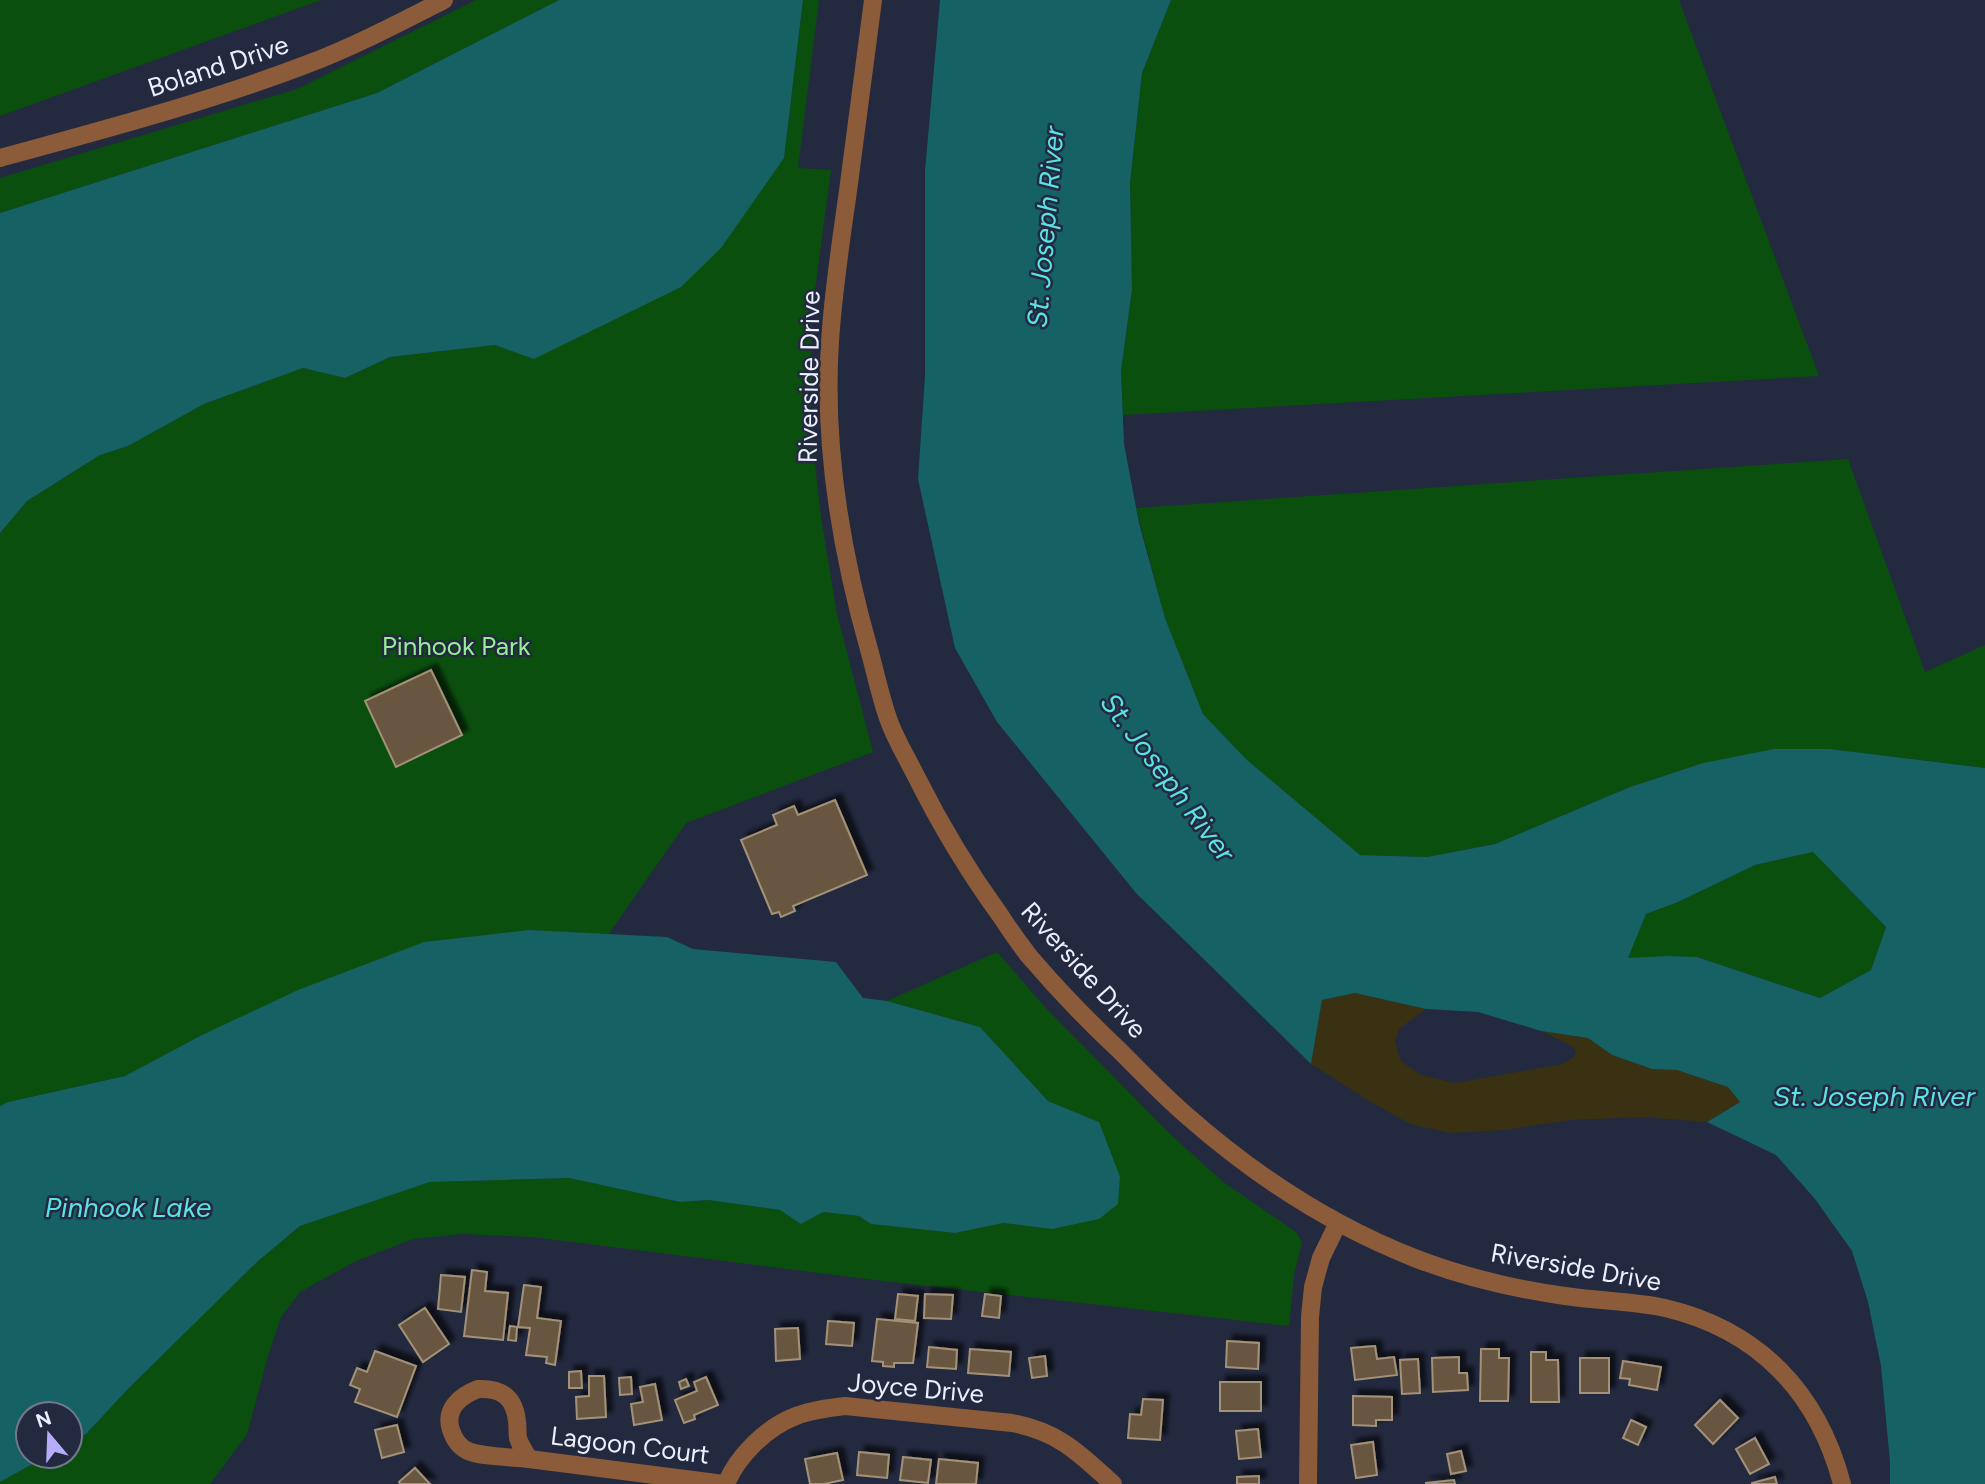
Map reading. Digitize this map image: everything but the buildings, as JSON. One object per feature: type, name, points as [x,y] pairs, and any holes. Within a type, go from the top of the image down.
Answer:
[{"type":"street","name":"Boland Drive","points":[[0,158],[113,127],[282,73],[372,37],[444,0]]},
{"type":"street","name":"Riverside Drive","points":[[873,0],[837,272],[830,346],[830,430],[838,515],[853,594],[889,722],[954,846],[987,897],[1026,952],[1080,1013],[1185,1114],[1271,1182],[1338,1223],[1421,1260],[1477,1278],[1558,1295],[1661,1307],[1726,1330],[1777,1365],[1798,1390],[1821,1425],[1835,1457],[1842,1484]]},
{"type":"street","points":[[1308,1484],[1310,1317],[1313,1287],[1321,1258],[1338,1223]]},
{"type":"street","name":"Lagoon Court","points":[[529,1459],[518,1437],[513,1405],[505,1395],[491,1389],[478,1389],[456,1402],[450,1412],[449,1424],[453,1437],[461,1447],[471,1453],[725,1484]]},
{"type":"street","name":"Joyce Drive","points":[[725,1484],[759,1440],[779,1424],[820,1409],[845,1406],[1029,1426],[1051,1434],[1072,1447],[1113,1484]]},
{"type":"green space","points":[[0,0],[321,0],[0,116]]},
{"type":"green space","points":[[476,0],[559,0],[377,93],[0,213],[0,178],[297,89]]},
{"type":"green space","name":"Pinhook Park","points":[[803,0],[819,0],[798,168],[831,170],[812,312],[811,428],[821,517],[837,614],[873,752],[686,823],[608,935],[529,930],[200,1036],[125,1076],[0,1106],[0,533],[27,501],[100,455],[128,446],[204,404],[303,368],[345,378],[390,357],[495,345],[535,359],[784,158]]},
{"type":"green space","points":[[1171,0],[1679,0],[1819,376],[1123,415],[1121,371],[1132,289],[1130,183],[1142,73]]},
{"type":"green space","points":[[1848,459],[1925,672],[1985,645],[1985,768],[1830,749],[1703,763],[1630,787],[1495,844],[1427,857],[1360,855],[1247,760],[1203,714],[1165,618],[1136,508]]},
{"type":"green space","points":[[1813,852],[1886,927],[1871,970],[1820,998],[1697,957],[1627,958],[1646,914],[1678,902],[1755,865]]},
{"type":"green space","points":[[997,952],[1045,1007],[1169,1133],[1222,1181],[1296,1232],[1302,1242],[1294,1275],[1289,1326],[875,1280],[533,1237],[462,1234],[413,1239],[356,1261],[300,1292],[281,1317],[247,1434],[210,1484],[0,1484],[22,1470],[84,1470],[84,1435],[257,1262],[300,1226],[430,1182],[569,1178],[680,1202],[708,1200],[780,1210],[801,1224],[823,1212],[859,1216],[871,1224],[955,1233],[1003,1223],[1052,1229],[1099,1122],[1048,1101],[980,1027],[887,1001]]},
{"type":"sand","points":[[1355,993],[1426,1009],[1399,1029],[1395,1042],[1401,1061],[1421,1075],[1455,1083],[1563,1064],[1574,1057],[1576,1051],[1572,1046],[1541,1031],[1588,1038],[1612,1055],[1652,1069],[1677,1070],[1728,1087],[1740,1102],[1707,1122],[1642,1117],[1571,1120],[1505,1130],[1450,1133],[1410,1124],[1311,1064],[1322,1000]]},
{"type":"water","points":[[559,0],[803,0],[784,158],[721,248],[681,287],[534,359],[495,345],[390,357],[345,378],[303,368],[204,404],[128,446],[100,455],[27,501],[0,533],[0,213],[377,93]]},
{"type":"water","name":"St. Joseph River","points":[[940,0],[1171,0],[1142,73],[1130,183],[1132,289],[1121,371],[1124,444],[1139,523],[1165,618],[1203,714],[1247,760],[1360,855],[1427,857],[1495,844],[1630,787],[1703,763],[1774,749],[1830,749],[1985,768],[1985,1484],[1890,1484],[1881,1366],[1868,1302],[1852,1251],[1815,1199],[1776,1155],[1707,1122],[1740,1102],[1728,1087],[1677,1070],[1652,1069],[1612,1055],[1588,1038],[1541,1031],[1478,1012],[1426,1009],[1355,993],[1322,1000],[1311,1064],[1136,893],[997,722],[955,648],[918,479],[925,376],[925,171]],"holes":[[[1813,852],[1886,927],[1871,970],[1820,998],[1697,957],[1628,958],[1646,914],[1678,902],[1755,865]]]},
{"type":"water","name":"Pinhook Lake","points":[[529,930],[667,937],[693,949],[836,962],[863,998],[887,1001],[980,1027],[1048,1101],[1099,1122],[1120,1177],[1118,1204],[1099,1219],[1052,1229],[1003,1223],[955,1233],[871,1224],[859,1216],[823,1212],[801,1224],[780,1210],[708,1200],[680,1202],[569,1178],[430,1182],[300,1226],[257,1262],[84,1435],[84,1400],[14,1400],[14,1470],[22,1470],[0,1482],[0,1106],[125,1076],[200,1036],[298,990],[424,942]]}]
